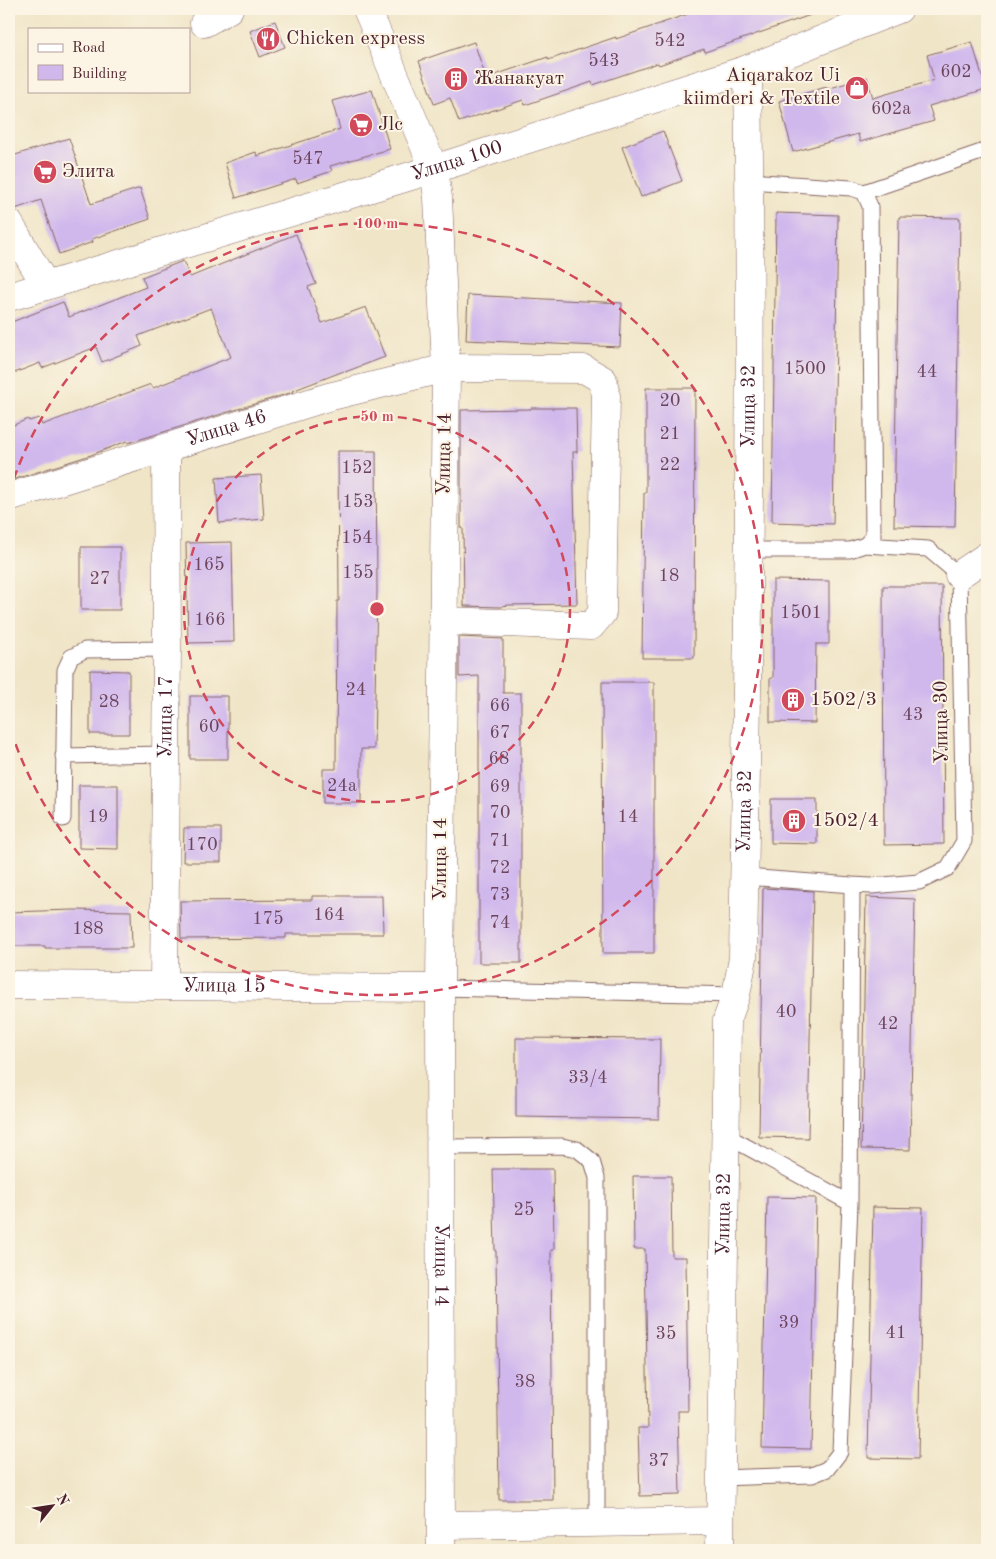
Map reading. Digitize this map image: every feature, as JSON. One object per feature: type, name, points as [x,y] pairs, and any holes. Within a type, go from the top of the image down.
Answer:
[{"type":"street","points":[[204,23],[229,9]]},
{"type":"street","name":"Улица 14","points":[[367,9],[434,169],[438,198],[446,368],[440,988],[441,1538]]},
{"type":"street","name":"Улица 100","points":[[9,297],[434,169],[748,69],[899,9]]},
{"type":"street","name":"Улица 32","points":[[720,1550],[727,1020],[736,994],[743,958],[745,877],[749,550],[750,181],[748,69]]},
{"type":"street","points":[[9,223],[46,286]]},
{"type":"street","name":"Улица 46","points":[[9,497],[328,397],[446,368],[584,368],[603,380],[606,396],[602,613],[591,626],[443,621]]},
{"type":"street","name":"Улица 17","points":[[164,985],[167,649],[166,449]]},
{"type":"street","points":[[959,575],[987,556]]},
{"type":"street","name":"Улица 15","points":[[9,985],[440,988]]},
{"type":"street","points":[[441,1538],[597,1523],[720,1521]]},
{"type":"lane","points":[[750,181],[851,188],[864,192],[987,150]]},
{"type":"lane","points":[[864,192],[870,206],[873,536],[865,545]]},
{"type":"lane","points":[[749,550],[850,550],[865,545],[928,549],[959,575]]},
{"type":"lane","name":"Улица 30","points":[[745,877],[871,886],[919,882],[948,868],[964,841],[959,575]]},
{"type":"lane","points":[[63,819],[65,670],[70,657],[85,650],[167,649]]},
{"type":"lane","points":[[63,756],[166,754]]},
{"type":"lane","points":[[720,1478],[812,1475],[827,1469],[840,1452],[850,1203],[852,885]]},
{"type":"lane","points":[[440,988],[736,994]]},
{"type":"lane","points":[[725,1135],[850,1203]]},
{"type":"lane","points":[[440,1147],[562,1146],[577,1149],[592,1161],[597,1178],[597,1523]]},
{"type":"building","points":[[689,9],[819,9],[819,12],[705,52],[704,49],[593,85],[592,82],[525,105],[523,100],[459,122],[450,98],[434,104],[419,61],[474,42],[486,78],[548,57],[548,60],[616,37],[616,39],[691,13]]},
{"type":"building","name":"Chicken express","points":[[275,21],[285,47],[260,57],[250,31]]},
{"type":"building","points":[[972,42],[986,89],[929,106],[934,121],[860,142],[858,134],[793,152],[779,101],[867,77],[873,98],[934,80],[927,55]]},
{"type":"building","points":[[372,90],[390,149],[330,166],[332,171],[297,183],[296,179],[236,198],[225,163],[256,152],[257,156],[340,129],[332,101]]},
{"type":"building","points":[[663,131],[682,181],[641,197],[622,147]]},
{"type":"building","points":[[69,138],[91,204],[140,188],[150,219],[92,239],[93,242],[59,254],[41,200],[15,209],[9,190],[9,157]]},
{"type":"building","points":[[776,213],[838,215],[833,524],[772,522]]},
{"type":"building","points":[[899,217],[960,218],[955,527],[894,526]]},
{"type":"building","points":[[296,234],[316,284],[308,287],[322,323],[366,307],[385,357],[293,392],[128,443],[127,441],[91,455],[9,481],[9,427],[28,419],[29,421],[39,418],[42,425],[151,384],[153,388],[231,357],[211,308],[138,336],[142,346],[102,362],[96,347],[42,368],[40,363],[9,375],[9,323],[63,302],[69,317],[146,287],[142,277],[183,261],[190,277]]},
{"type":"building","points":[[468,295],[622,303],[620,347],[466,340]]},
{"type":"building","points":[[646,388],[695,388],[694,658],[642,658],[644,493],[646,493]]},
{"type":"building","points":[[576,408],[577,452],[573,452],[577,604],[509,605],[502,607],[464,606],[463,528],[461,528],[461,410]]},
{"type":"building","points":[[338,451],[376,451],[377,590],[374,749],[361,749],[361,803],[323,803],[323,769],[336,769],[337,601],[339,601]]},
{"type":"building","points":[[261,475],[264,519],[219,523],[216,478]]},
{"type":"building","points":[[232,542],[234,642],[188,643],[186,543]]},
{"type":"building","points":[[81,547],[120,547],[120,610],[81,610]]},
{"type":"building","points":[[773,580],[829,581],[829,644],[816,644],[815,723],[770,722],[770,678],[773,678]]},
{"type":"building","points":[[883,586],[942,586],[944,844],[884,845]]},
{"type":"building","points":[[459,637],[503,639],[503,693],[521,693],[521,963],[479,963],[479,676],[459,677]]},
{"type":"building","points":[[90,670],[129,671],[129,734],[90,734]]},
{"type":"building","points":[[602,682],[654,682],[654,953],[603,953]]},
{"type":"building","points":[[190,696],[228,696],[228,759],[190,759]]},
{"type":"building","points":[[79,785],[118,785],[118,849],[79,848]]},
{"type":"building","name":"1502/4","points":[[771,799],[817,799],[817,844],[771,843]]},
{"type":"building","points":[[184,828],[221,828],[221,862],[183,862]]},
{"type":"building","points":[[763,888],[813,891],[808,1138],[759,1137]]},
{"type":"building","points":[[312,896],[382,896],[383,934],[286,934],[286,938],[181,939],[180,901],[312,900]]},
{"type":"building","points":[[866,897],[915,899],[910,1150],[861,1149]]},
{"type":"building","points":[[131,911],[132,948],[9,946],[9,912]]},
{"type":"building","points":[[516,1038],[660,1039],[659,1119],[516,1117]]},
{"type":"building","points":[[493,1169],[553,1169],[554,1250],[551,1250],[553,1500],[499,1500],[496,1251]]},
{"type":"building","points":[[633,1176],[671,1176],[672,1257],[686,1257],[688,1411],[678,1411],[680,1495],[640,1496],[638,1428],[648,1428],[645,1249],[634,1249]]},
{"type":"building","points":[[767,1197],[816,1198],[811,1449],[762,1448]]},
{"type":"building","points":[[873,1207],[923,1208],[918,1459],[868,1458]]},
{"type":"place","name":"Chicken express","points":[[268,39]]},
{"type":"place","name":"Жанакуат","points":[[456,79]]},
{"type":"place","name":"Aiqarakoz Ui kiimderi & Textile","points":[[857,88]]},
{"type":"place","name":"Jlc","points":[[361,125]]},
{"type":"place","name":"Элита","points":[[45,172]]},
{"type":"place","name":"1502/3","points":[[793,700]]},
{"type":"place","name":"1502/4","points":[[794,821]]}]
